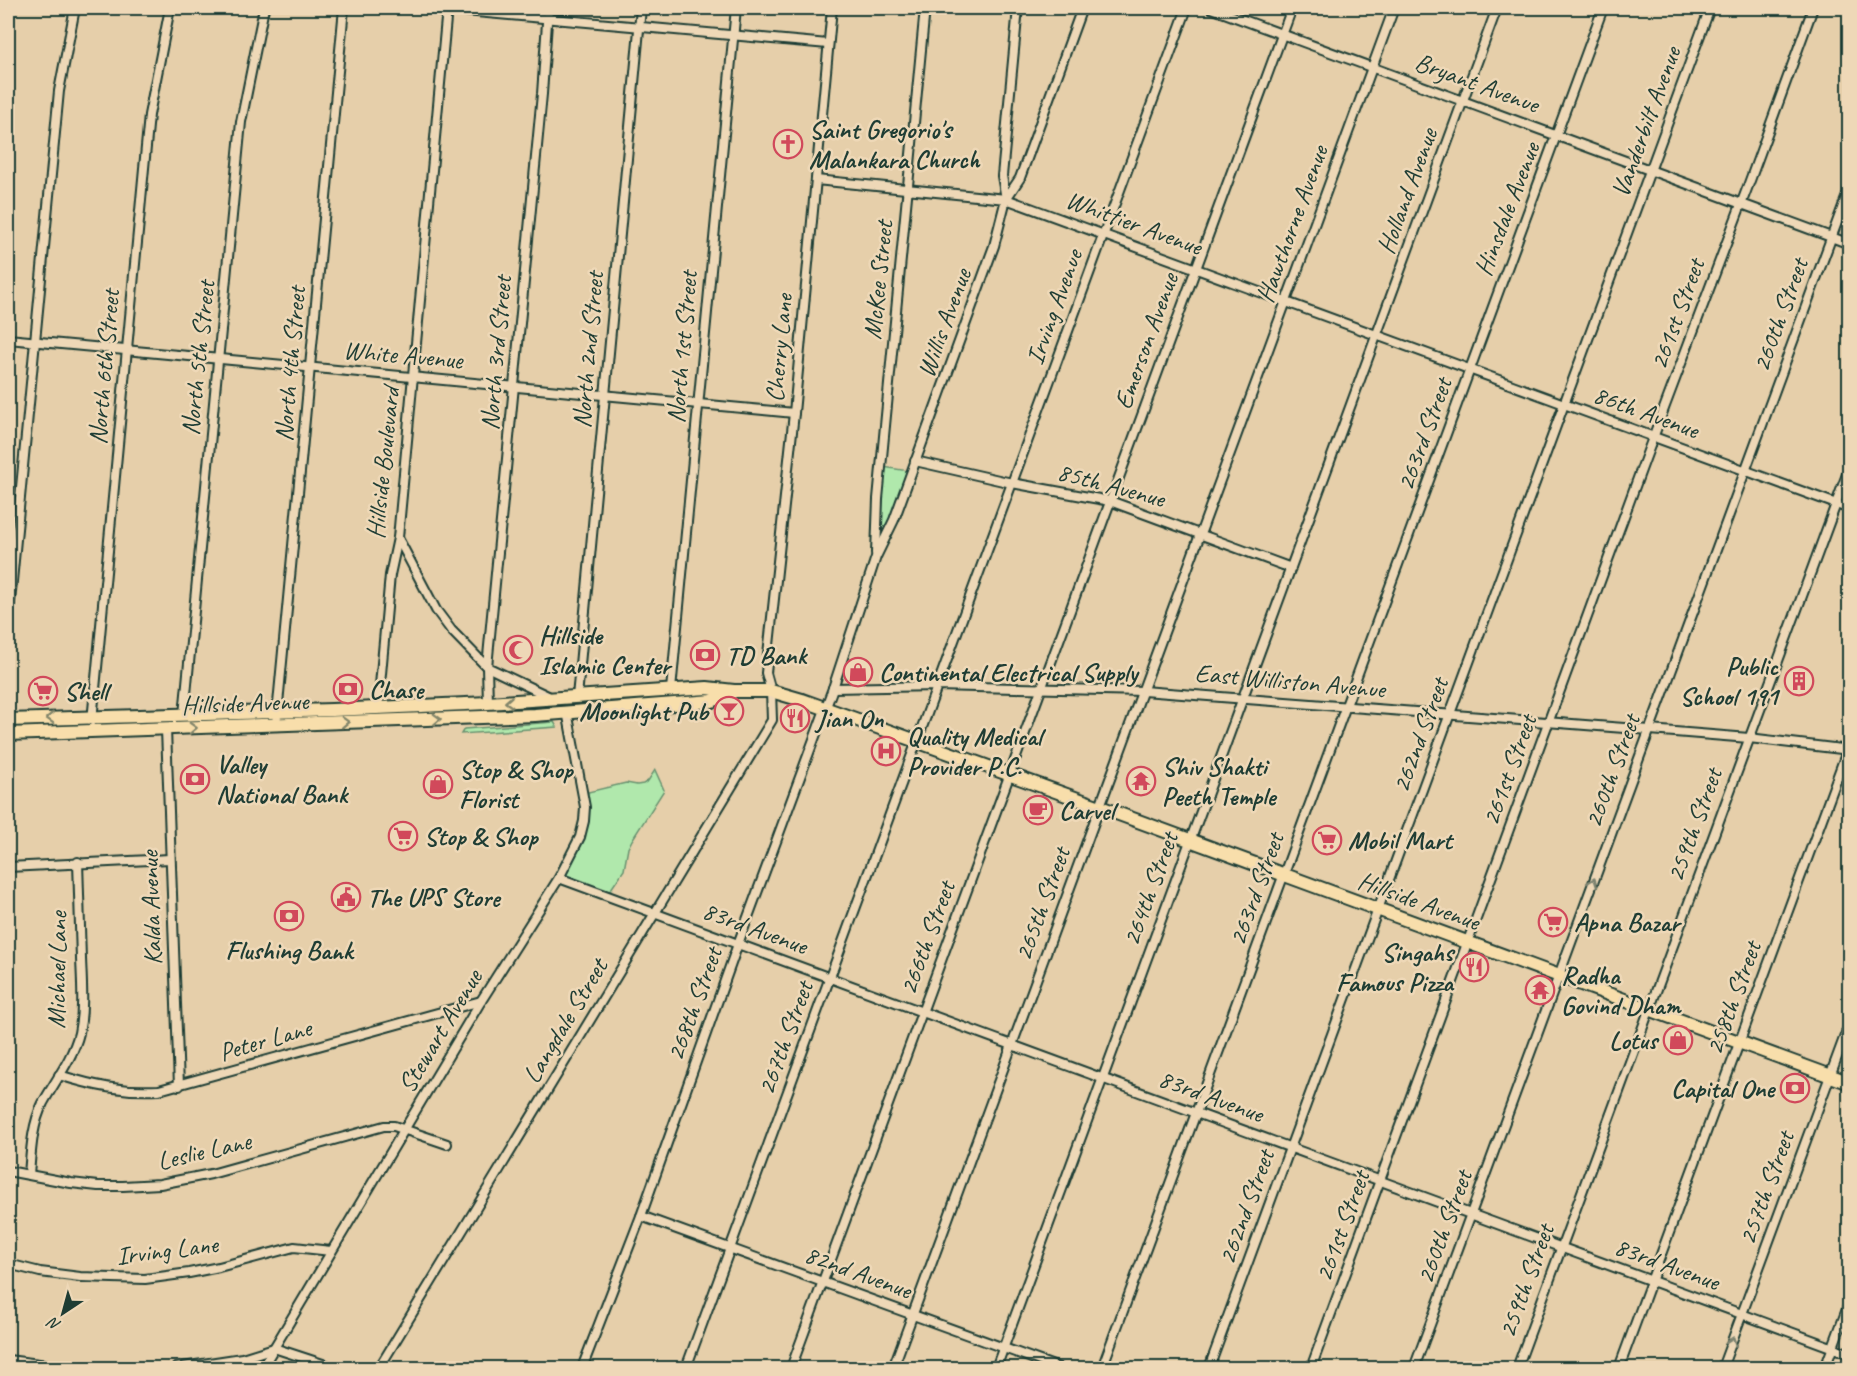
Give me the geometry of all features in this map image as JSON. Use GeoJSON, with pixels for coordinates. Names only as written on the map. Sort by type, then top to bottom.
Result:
{"type":"FeatureCollection","features":[{"type":"Feature","properties":{"kind":"main road","name":"Hillside Avenue"},"geometry":{"type":"LineString","coordinates":[[8,734],[166,729],[378,707],[488,703],[671,690],[707,688],[771,691],[1100,807],[1850,1083]]}},
{"type":"Feature","properties":{"kind":"main road","name":"Hillside Avenue"},"geometry":{"type":"LineString","coordinates":[[8,720],[184,715],[277,719],[567,713],[712,700],[734,691]]}},
{"type":"Feature","properties":{"kind":"street"},"geometry":{"type":"LineString","coordinates":[[8,623],[59,91],[75,8]]}},
{"type":"Feature","properties":{"kind":"street","name":"North 6th Street"},"geometry":{"type":"LineString","coordinates":[[93,731],[92,717],[149,115],[170,8]]}},
{"type":"Feature","properties":{"kind":"street","name":"North 5th Street"},"geometry":{"type":"LineString","coordinates":[[184,715],[241,122],[264,8]]}},
{"type":"Feature","properties":{"kind":"street","name":"North 4th Street"},"geometry":{"type":"LineString","coordinates":[[277,719],[344,8]]}},
{"type":"Feature","properties":{"kind":"street"},"geometry":{"type":"LineString","coordinates":[[432,8],[828,44]]}},
{"type":"Feature","properties":{"kind":"street","name":"Hillside Boulevard"},"geometry":{"type":"LineString","coordinates":[[378,707],[390,575],[398,538],[447,8]]}},
{"type":"Feature","properties":{"kind":"street","name":"North 3rd Street"},"geometry":{"type":"LineString","coordinates":[[488,703],[487,667],[542,94],[548,8]]}},
{"type":"Feature","properties":{"kind":"street","name":"North 2nd Street"},"geometry":{"type":"LineString","coordinates":[[566,698],[605,396],[641,8]]}},
{"type":"Feature","properties":{"kind":"street","name":"North 1st Street"},"geometry":{"type":"LineString","coordinates":[[671,690],[736,8]]}},
{"type":"Feature","properties":{"kind":"street","name":"Cherry Lane"},"geometry":{"type":"LineString","coordinates":[[771,691],[766,673],[794,413],[832,8]]}},
{"type":"Feature","properties":{"kind":"street","name":"McKee Street"},"geometry":{"type":"LineString","coordinates":[[876,557],[878,500],[925,8]]}},
{"type":"Feature","properties":{"kind":"street"},"geometry":{"type":"LineString","coordinates":[[1006,199],[1002,176],[1018,8]]}},
{"type":"Feature","properties":{"kind":"street","name":"Willis Avenue"},"geometry":{"type":"LineString","coordinates":[[845,653],[876,557],[894,520],[994,246],[1006,199],[1020,178],[1083,8]]}},
{"type":"Feature","properties":{"kind":"street","name":"Irving Avenue"},"geometry":{"type":"LineString","coordinates":[[974,588],[1187,8]]}},
{"type":"Feature","properties":{"kind":"street","name":"Bryant Avenue"},"geometry":{"type":"LineString","coordinates":[[1211,8],[1850,244]]}},
{"type":"Feature","properties":{"kind":"street","name":"Emerson Avenue"},"geometry":{"type":"LineString","coordinates":[[1102,521],[1292,8]]}},
{"type":"Feature","properties":{"kind":"street","name":"Hawthorne Avenue"},"geometry":{"type":"LineString","coordinates":[[1230,455],[1394,8]]}},
{"type":"Feature","properties":{"kind":"street","name":"Holland Avenue"},"geometry":{"type":"LineString","coordinates":[[1356,390],[1497,8]]}},
{"type":"Feature","properties":{"kind":"street","name":"Hinsdale Avenue"},"geometry":{"type":"LineString","coordinates":[[1486,323],[1604,8]]}},
{"type":"Feature","properties":{"kind":"street","name":"Vanderbilt Avenue"},"geometry":{"type":"LineString","coordinates":[[1621,250],[1710,8]]}},
{"type":"Feature","properties":{"kind":"street","name":"261st Street"},"geometry":{"type":"LineString","coordinates":[[1311,1368],[1813,8]]}},
{"type":"Feature","properties":{"kind":"street","name":"Whittier Avenue"},"geometry":{"type":"LineString","coordinates":[[816,180],[1006,199],[1427,353]]}},
{"type":"Feature","properties":{"kind":"street","name":"260th Street"},"geometry":{"type":"LineString","coordinates":[[1414,1368],[1850,187]]}},
{"type":"Feature","properties":{"kind":"street","name":"262nd Street"},"geometry":{"type":"LineString","coordinates":[[1209,1368],[1621,250]]}},
{"type":"Feature","properties":{"kind":"street","name":"263rd Street"},"geometry":{"type":"LineString","coordinates":[[1102,1368],[1486,323]]}},
{"type":"Feature","properties":{"kind":"street","name":"White Avenue"},"geometry":{"type":"LineString","coordinates":[[8,339],[794,413]]}},
{"type":"Feature","properties":{"kind":"street","name":"86th Avenue"},"geometry":{"type":"LineString","coordinates":[[1427,353],[1850,509]]}},
{"type":"Feature","properties":{"kind":"street","name":"264th Street"},"geometry":{"type":"LineString","coordinates":[[996,1368],[1356,390]]}},
{"type":"Feature","properties":{"kind":"street","name":"265th Street"},"geometry":{"type":"LineString","coordinates":[[893,1368],[1230,455]]}},
{"type":"Feature","properties":{"kind":"street","name":"85th Avenue"},"geometry":{"type":"LineString","coordinates":[[915,461],[1012,483],[1110,501],[1291,568]]}},
{"type":"Feature","properties":{"kind":"street","name":"259th Street"},"geometry":{"type":"LineString","coordinates":[[1516,1368],[1850,466]]}},
{"type":"Feature","properties":{"kind":"street","name":"266th Street"},"geometry":{"type":"LineString","coordinates":[[791,1368],[1102,521]]}},
{"type":"Feature","properties":{"kind":"street"},"geometry":{"type":"LineString","coordinates":[[398,538],[436,610],[451,630],[487,667],[540,693],[566,698]]}},
{"type":"Feature","properties":{"kind":"street","name":"267th Street"},"geometry":{"type":"LineString","coordinates":[[686,1368],[974,588]]}},
{"type":"Feature","properties":{"kind":"street","name":"268th Street"},"geometry":{"type":"LineString","coordinates":[[582,1368],[641,1216],[845,653]]}},
{"type":"Feature","properties":{"kind":"street","name":"East Williston Avenue"},"geometry":{"type":"LineString","coordinates":[[833,687],[1041,687],[1243,697],[1849,748]]}},
{"type":"Feature","properties":{"kind":"street","name":"Langdale Street"},"geometry":{"type":"LineString","coordinates":[[379,1368],[772,720],[771,691]]}},
{"type":"Feature","properties":{"kind":"street","name":"Stewart Avenue"},"geometry":{"type":"LineString","coordinates":[[262,1368],[481,1001],[559,878],[580,837],[585,807],[566,698]]}},
{"type":"Feature","properties":{"kind":"street","name":"Kalda Avenue"},"geometry":{"type":"LineString","coordinates":[[166,729],[178,1086]]}},
{"type":"Feature","properties":{"kind":"street","name":"258th Street"},"geometry":{"type":"LineString","coordinates":[[1619,1368],[1849,748]]}},
{"type":"Feature","properties":{"kind":"street"},"geometry":{"type":"LineString","coordinates":[[8,867],[170,859]]}},
{"type":"Feature","properties":{"kind":"street","name":"Michael Lane"},"geometry":{"type":"LineString","coordinates":[[29,1175],[35,1124],[43,1104],[75,1048],[82,1014],[78,862]]}},
{"type":"Feature","properties":{"kind":"street","name":"83rd Avenue"},"geometry":{"type":"LineString","coordinates":[[559,878],[1850,1353]]}},
{"type":"Feature","properties":{"kind":"street","name":"Peter Lane"},"geometry":{"type":"LineString","coordinates":[[59,1075],[93,1086],[123,1091],[159,1090],[481,1001]]}},
{"type":"Feature","properties":{"kind":"street","name":"257th Street"},"geometry":{"type":"LineString","coordinates":[[1722,1368],[1850,1022]]}},
{"type":"Feature","properties":{"kind":"street","name":"Leslie Lane"},"geometry":{"type":"LineString","coordinates":[[8,1171],[71,1183],[123,1186],[160,1184],[211,1174],[384,1126],[405,1129]]}},
{"type":"Feature","properties":{"kind":"street"},"geometry":{"type":"LineString","coordinates":[[405,1129],[447,1144]]}},
{"type":"Feature","properties":{"kind":"street","name":"82nd Avenue"},"geometry":{"type":"LineString","coordinates":[[641,1216],[1059,1368]]}},
{"type":"Feature","properties":{"kind":"street","name":"Irving Lane"},"geometry":{"type":"LineString","coordinates":[[8,1264],[40,1272],[80,1277],[145,1278],[219,1268],[294,1247],[331,1251]]}},
{"type":"Feature","properties":{"kind":"street"},"geometry":{"type":"LineString","coordinates":[[1825,1368],[1850,1301]]}},
{"type":"Feature","properties":{"kind":"street"},"geometry":{"type":"LineString","coordinates":[[176,1368],[242,1358],[274,1348],[335,1368]]}},
{"type":"Feature","properties":{"kind":"street"},"geometry":{"type":"LineString","coordinates":[[9,1363],[71,1368]]}},
{"type":"Feature","properties":{"kind":"green space"},"geometry":{"type":"Polygon","coordinates":[[[883,467],[909,471],[882,536],[883,467]]]}},
{"type":"Feature","properties":{"kind":"green space"},"geometry":{"type":"Polygon","coordinates":[[[554,722],[557,727],[461,734],[464,729],[554,722]]]}},
{"type":"Feature","properties":{"kind":"green space"},"geometry":{"type":"Polygon","coordinates":[[[655,770],[664,790],[632,840],[628,848],[624,870],[609,892],[565,875],[585,834],[588,792],[626,783],[643,784],[648,781],[655,770]]]}},
{"type":"Feature","properties":{"kind":"place","name":"Saint Gregorio's Malankara Church"},"geometry":{"type":"Point","coordinates":[788,144]}},
{"type":"Feature","properties":{"kind":"place","name":"Hillside Islamic Center"},"geometry":{"type":"Point","coordinates":[518,650]}},
{"type":"Feature","properties":{"kind":"place","name":"TD Bank"},"geometry":{"type":"Point","coordinates":[705,655]}},
{"type":"Feature","properties":{"kind":"place","name":"Continental Electrical Supply"},"geometry":{"type":"Point","coordinates":[858,672]}},
{"type":"Feature","properties":{"kind":"place","name":"Public School 191"},"geometry":{"type":"Point","coordinates":[1799,681]}},
{"type":"Feature","properties":{"kind":"place","name":"Chase"},"geometry":{"type":"Point","coordinates":[348,689]}},
{"type":"Feature","properties":{"kind":"place","name":"Shell"},"geometry":{"type":"Point","coordinates":[43,691]}},
{"type":"Feature","properties":{"kind":"place","name":"Moonlight Pub"},"geometry":{"type":"Point","coordinates":[729,711]}},
{"type":"Feature","properties":{"kind":"place","name":"Jian On"},"geometry":{"type":"Point","coordinates":[795,718]}},
{"type":"Feature","properties":{"kind":"place","name":"Quality Medical Provider P.C."},"geometry":{"type":"Point","coordinates":[886,751]}},
{"type":"Feature","properties":{"kind":"place","name":"Valley National Bank"},"geometry":{"type":"Point","coordinates":[195,779]}},
{"type":"Feature","properties":{"kind":"place","name":"Shiv Shakti Peeth Temple"},"geometry":{"type":"Point","coordinates":[1141,781]}},
{"type":"Feature","properties":{"kind":"place","name":"Stop & Shop Florist"},"geometry":{"type":"Point","coordinates":[438,784]}},
{"type":"Feature","properties":{"kind":"place","name":"Carvel"},"geometry":{"type":"Point","coordinates":[1038,810]}},
{"type":"Feature","properties":{"kind":"place","name":"Stop & Shop"},"geometry":{"type":"Point","coordinates":[403,836]}},
{"type":"Feature","properties":{"kind":"place","name":"Mobil Mart"},"geometry":{"type":"Point","coordinates":[1327,840]}},
{"type":"Feature","properties":{"kind":"place","name":"The UPS Store"},"geometry":{"type":"Point","coordinates":[346,897]}},
{"type":"Feature","properties":{"kind":"place","name":"Flushing Bank"},"geometry":{"type":"Point","coordinates":[289,916]}},
{"type":"Feature","properties":{"kind":"place","name":"Apna Bazar"},"geometry":{"type":"Point","coordinates":[1553,922]}},
{"type":"Feature","properties":{"kind":"place","name":"Singahs Famous Pizza"},"geometry":{"type":"Point","coordinates":[1474,967]}},
{"type":"Feature","properties":{"kind":"place","name":"Radha Govind Dham"},"geometry":{"type":"Point","coordinates":[1540,990]}},
{"type":"Feature","properties":{"kind":"place","name":"Lotus"},"geometry":{"type":"Point","coordinates":[1678,1040]}},
{"type":"Feature","properties":{"kind":"place","name":"Capital One"},"geometry":{"type":"Point","coordinates":[1795,1088]}}]}
